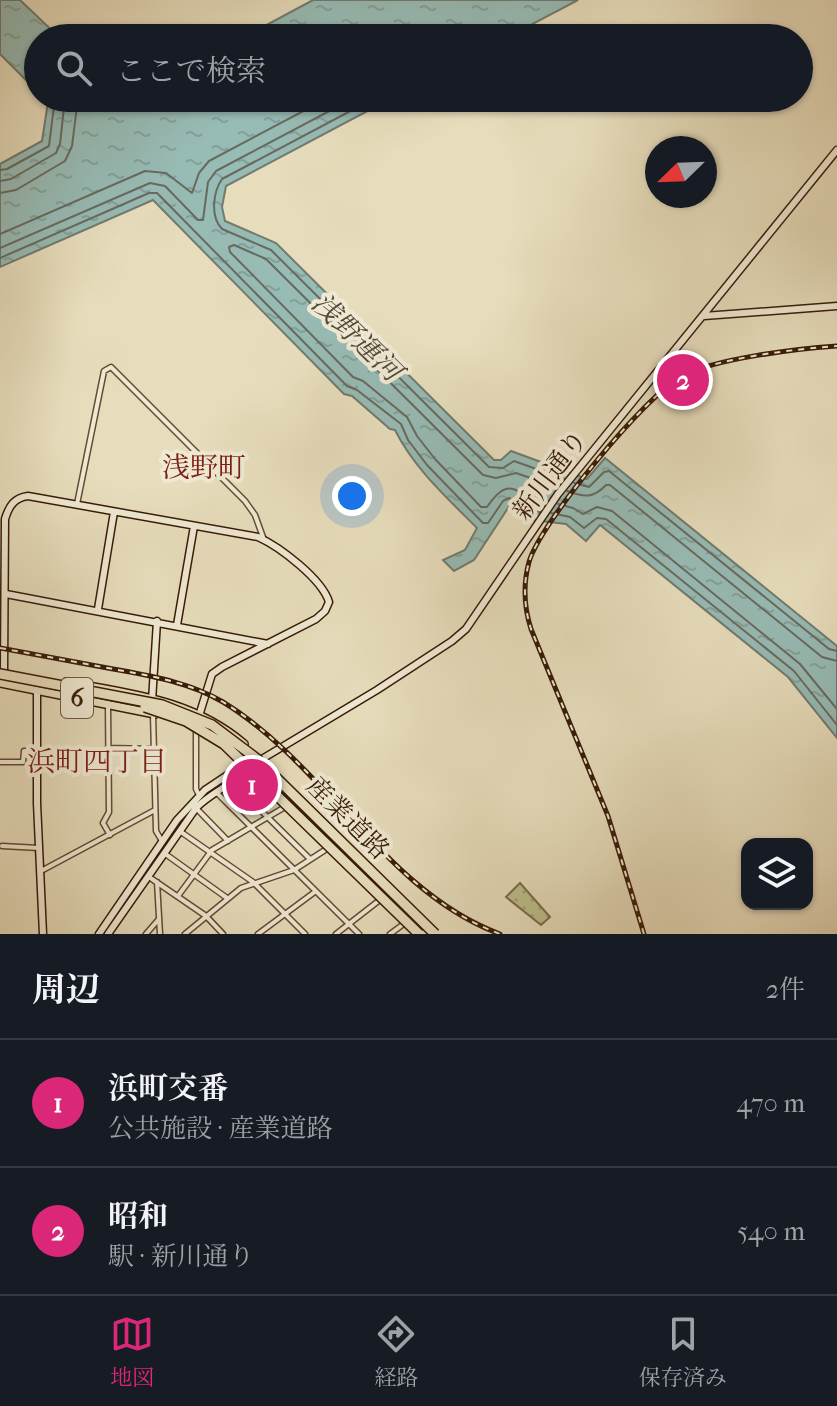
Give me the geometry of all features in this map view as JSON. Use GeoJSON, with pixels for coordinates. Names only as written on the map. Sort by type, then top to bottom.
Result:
{"type":"FeatureCollection","features":[{"type":"Feature","properties":{"kind":"highway"},"geometry":{"type":"LineString","coordinates":[[1,675],[162,705],[190,714],[235,739],[436,934]]}},
{"type":"Feature","properties":{"kind":"highway"},"geometry":{"type":"LineString","coordinates":[[1,675],[174,716],[215,738],[266,783],[418,934]]}},
{"type":"Feature","properties":{"kind":"highway"},"geometry":{"type":"LineString","coordinates":[[277,778],[297,804],[428,934]]}},
{"type":"Feature","properties":{"kind":"highway"},"geometry":{"type":"LineString","coordinates":[[266,783],[373,880],[411,909]]}},
{"type":"Feature","properties":{"kind":"main road","name":"産業道路"},"geometry":{"type":"LineString","coordinates":[[1,675],[37,690],[153,714],[196,730],[247,768],[418,934]]}},
{"type":"Feature","properties":{"kind":"main road","name":"産業道路"},"geometry":{"type":"LineString","coordinates":[[1,675],[151,698],[199,714],[236,737],[262,759],[436,934]]}},
{"type":"Feature","properties":{"kind":"street","name":"新川通り"},"geometry":{"type":"LineString","coordinates":[[108,934],[162,841],[199,795],[229,774],[247,768],[428,657],[466,629],[538,521],[837,150]]}},
{"type":"Feature","properties":{"kind":"street"},"geometry":{"type":"LineString","coordinates":[[704,316],[837,306]]}},
{"type":"Feature","properties":{"kind":"street"},"geometry":{"type":"LineString","coordinates":[[669,358],[694,378]]}},
{"type":"Feature","properties":{"kind":"street"},"geometry":{"type":"LineString","coordinates":[[77,504],[104,371],[111,367],[245,501],[255,515],[264,540]]}},
{"type":"Feature","properties":{"kind":"street"},"geometry":{"type":"LineString","coordinates":[[1,675],[6,594],[5,519],[14,501],[28,496],[77,504],[264,540],[280,548],[327,595],[329,602],[316,619],[212,674],[196,730],[196,789],[199,795]]}},
{"type":"Feature","properties":{"kind":"street"},"geometry":{"type":"LineString","coordinates":[[98,609],[114,512]]}},
{"type":"Feature","properties":{"kind":"street"},"geometry":{"type":"LineString","coordinates":[[177,625],[194,526]]}},
{"type":"Feature","properties":{"kind":"street"},"geometry":{"type":"LineString","coordinates":[[6,594],[98,609],[268,644]]}},
{"type":"Feature","properties":{"kind":"street"},"geometry":{"type":"LineString","coordinates":[[157,621],[151,698],[156,831],[162,841]]}},
{"type":"Feature","properties":{"kind":"street"},"geometry":{"type":"LineString","coordinates":[[37,690],[43,934]]}},
{"type":"Feature","properties":{"kind":"street"},"geometry":{"type":"LineString","coordinates":[[108,704],[109,816],[103,823],[110,835]]}},
{"type":"Feature","properties":{"kind":"street"},"geometry":{"type":"LineString","coordinates":[[108,748],[153,749]]}},
{"type":"Feature","properties":{"kind":"street"},"geometry":{"type":"LineString","coordinates":[[0,762],[23,762],[24,751],[37,751]]}},
{"type":"Feature","properties":{"kind":"street","name":"新川通り"},"geometry":{"type":"LineString","coordinates":[[99,934],[196,808],[247,768]]}},
{"type":"Feature","properties":{"kind":"street"},"geometry":{"type":"LineString","coordinates":[[231,780],[310,859]]}},
{"type":"Feature","properties":{"kind":"street"},"geometry":{"type":"LineString","coordinates":[[215,792],[359,934]]}},
{"type":"Feature","properties":{"kind":"street"},"geometry":{"type":"LineString","coordinates":[[178,896],[210,852],[286,806]]}},
{"type":"Feature","properties":{"kind":"street"},"geometry":{"type":"LineString","coordinates":[[196,808],[228,841]]}},
{"type":"Feature","properties":{"kind":"street"},"geometry":{"type":"LineString","coordinates":[[40,871],[155,810]]}},
{"type":"Feature","properties":{"kind":"street"},"geometry":{"type":"LineString","coordinates":[[179,832],[253,882],[305,934]]}},
{"type":"Feature","properties":{"kind":"street"},"geometry":{"type":"LineString","coordinates":[[185,934],[227,898],[253,882],[294,870],[342,839]]}},
{"type":"Feature","properties":{"kind":"street"},"geometry":{"type":"LineString","coordinates":[[2,846],[39,848]]}},
{"type":"Feature","properties":{"kind":"street"},"geometry":{"type":"LineString","coordinates":[[164,853],[227,898]]}},
{"type":"Feature","properties":{"kind":"street"},"geometry":{"type":"LineString","coordinates":[[145,873],[206,916],[223,934]]}},
{"type":"Feature","properties":{"kind":"street"},"geometry":{"type":"LineString","coordinates":[[157,882],[160,934]]}},
{"type":"Feature","properties":{"kind":"street"},"geometry":{"type":"LineString","coordinates":[[258,934],[316,891]]}},
{"type":"Feature","properties":{"kind":"street"},"geometry":{"type":"LineString","coordinates":[[336,934],[382,899]]}},
{"type":"Feature","properties":{"kind":"street"},"geometry":{"type":"LineString","coordinates":[[146,934],[159,919]]}},
{"type":"Feature","properties":{"kind":"street"},"geometry":{"type":"LineString","coordinates":[[390,934],[405,923]]}},
{"type":"Feature","properties":{"kind":"green space"},"geometry":{"type":"Polygon","coordinates":[[[520,883],[550,917],[541,925],[506,897],[520,883]]]}},
{"type":"Feature","properties":{"kind":"water"},"geometry":{"type":"Polygon","coordinates":[[[0,0],[20,0],[45,24],[24,24],[24,78],[0,54],[0,0]]]}},
{"type":"Feature","properties":{"kind":"water"},"geometry":{"type":"Polygon","coordinates":[[[313,0],[578,0],[533,24],[268,24],[313,0]]]}},
{"type":"Feature","properties":{"kind":"water","name":"浅野運河"},"geometry":{"type":"Polygon","coordinates":[[[46,112],[366,112],[226,186],[222,207],[225,221],[276,243],[494,460],[501,460],[511,451],[587,479],[605,458],[837,646],[837,738],[788,677],[600,525],[586,541],[566,524],[532,520],[510,505],[474,560],[454,571],[443,560],[465,550],[477,528],[421,470],[395,430],[352,396],[344,394],[153,200],[0,267],[0,164],[42,141],[46,112]]]}},
{"type":"Feature","properties":{"kind":"railway"},"geometry":{"type":"LineString","coordinates":[[644,934],[608,816],[531,629],[525,596],[529,562],[552,519],[596,462],[644,408],[682,376],[736,359],[837,346]]}},
{"type":"Feature","properties":{"kind":"railway"},"geometry":{"type":"LineString","coordinates":[[0,648],[156,677],[197,689],[223,702],[260,728],[293,758],[423,889],[460,915],[500,934]]}},
{"type":"Feature","properties":{"kind":"place","name":"昭和"},"geometry":{"type":"Point","coordinates":[683,380]}},
{"type":"Feature","properties":{"kind":"place","name":"浜町交番"},"geometry":{"type":"Point","coordinates":[252,785]}},
{"type":"Feature","properties":{"kind":"district","name":"浅野町"},"geometry":{"type":"Point","coordinates":[204,467]}},
{"type":"Feature","properties":{"kind":"district","name":"浜町四丁目"},"geometry":{"type":"Point","coordinates":[97,761]}}]}
